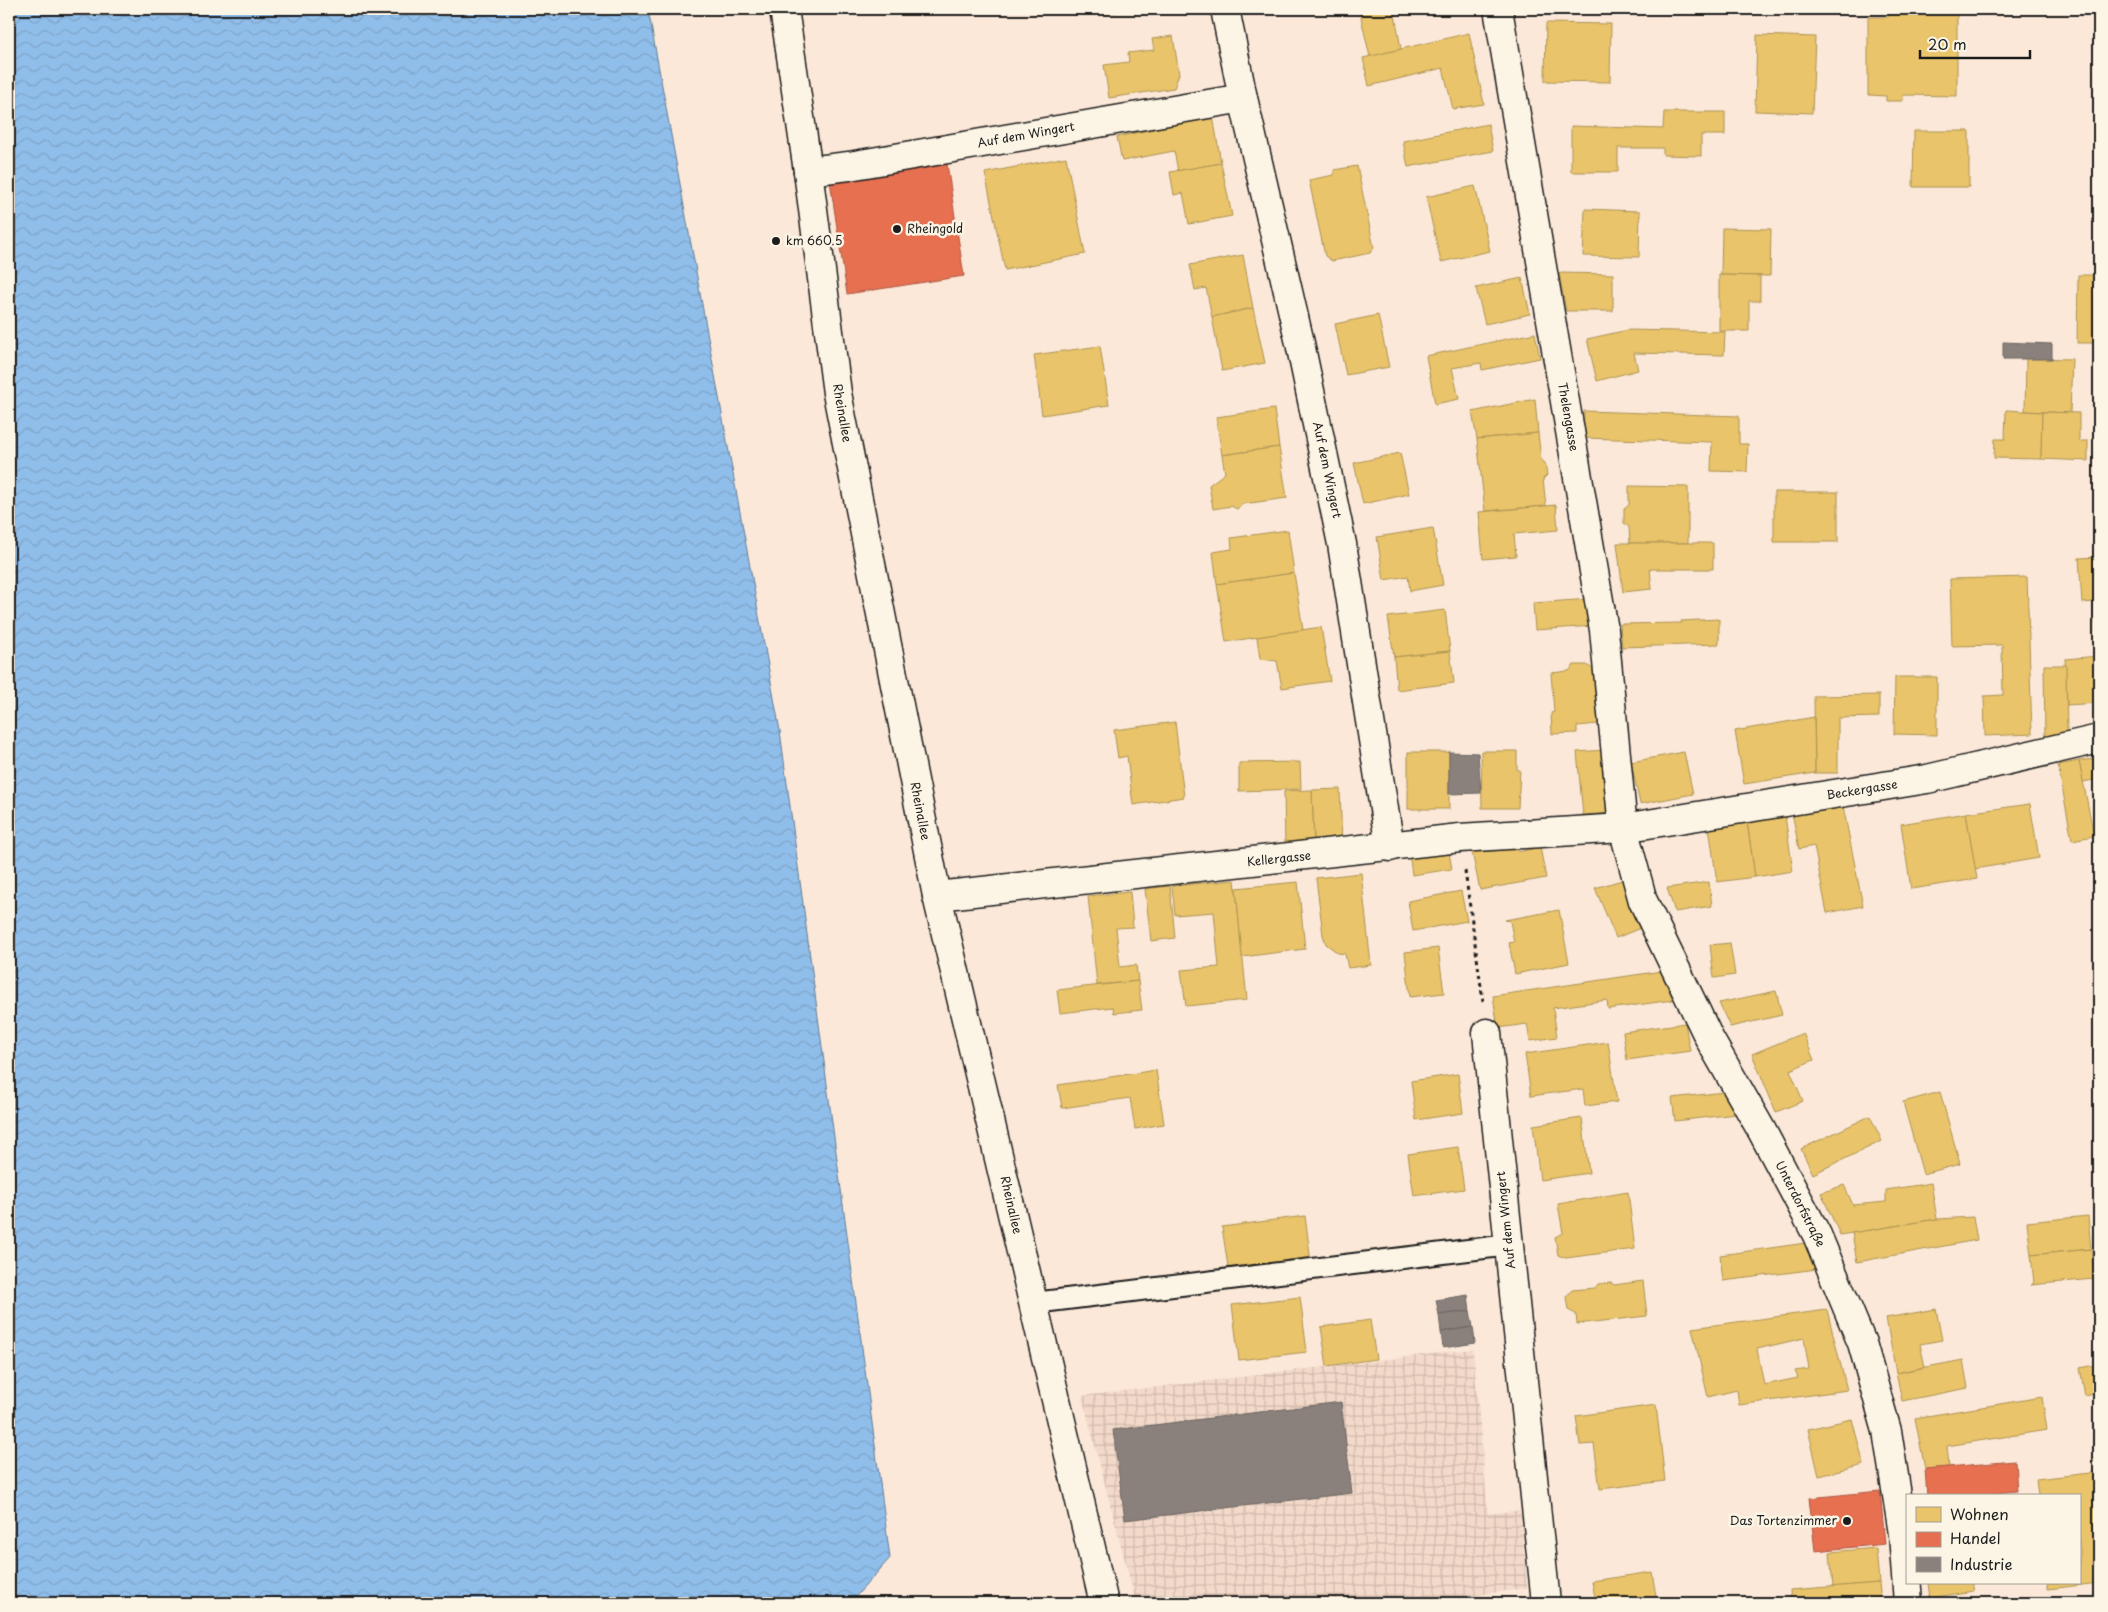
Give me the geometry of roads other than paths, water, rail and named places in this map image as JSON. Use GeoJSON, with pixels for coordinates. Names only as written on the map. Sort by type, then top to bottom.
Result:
{"type":"FeatureCollection","features":[{"type":"Feature","properties":{"kind":"street","name":"Rheinallee"},"geometry":{"type":"LineString","coordinates":[[784,9],[808,171],[837,393],[937,896],[1104,1603]]}},
{"type":"Feature","properties":{"kind":"street","name":"Auf dem Wingert"},"geometry":{"type":"LineString","coordinates":[[1225,9],[1243,98],[1300,343],[1342,544],[1390,847]]}},
{"type":"Feature","properties":{"kind":"street","name":"Thelengasse"},"geometry":{"type":"LineString","coordinates":[[1498,9],[1604,630],[1623,828]]}},
{"type":"Feature","properties":{"kind":"street","name":"Auf dem Wingert"},"geometry":{"type":"LineString","coordinates":[[808,171],[849,166],[1243,98]]}},
{"type":"Feature","properties":{"kind":"street","name":"Beckergasse"},"geometry":{"type":"LineString","coordinates":[[1623,828],[1927,779],[2099,739]]}},
{"type":"Feature","properties":{"kind":"street","name":"Kellergasse"},"geometry":{"type":"LineString","coordinates":[[937,896],[1460,838],[1623,828]]}},
{"type":"Feature","properties":{"kind":"street","name":"Unterdorfstraße"},"geometry":{"type":"LineString","coordinates":[[1623,828],[1643,901],[1710,1040],[1762,1131],[1817,1235],[1862,1343],[1887,1431],[1903,1534],[1906,1575]]}},
{"type":"Feature","properties":{"kind":"street","name":"Auf dem Wingert"},"geometry":{"type":"LineString","coordinates":[[1487,1033],[1546,1603]]}},
{"type":"Feature","properties":{"kind":"street","name":"Unterdorfstraße"},"geometry":{"type":"LineString","coordinates":[[1907,1584],[1908,1603]]}},
{"type":"Feature","properties":{"kind":"lane"},"geometry":{"type":"LineString","coordinates":[[1034,1303],[1509,1245]]}},
{"type":"Feature","properties":{"kind":"water"},"geometry":{"type":"Polygon","coordinates":[[[9,9],[648,9],[780,731],[890,1558],[850,1603],[9,1603],[9,9]]]}},
{"type":"Feature","properties":{"kind":"place","name":"Rheingold"},"geometry":{"type":"Point","coordinates":[897,229]}},
{"type":"Feature","properties":{"kind":"place","name":"km 660.5"},"geometry":{"type":"Point","coordinates":[776,241]}},
{"type":"Feature","properties":{"kind":"place","name":"Das Tortenzimmer"},"geometry":{"type":"Point","coordinates":[1847,1521]}}]}
